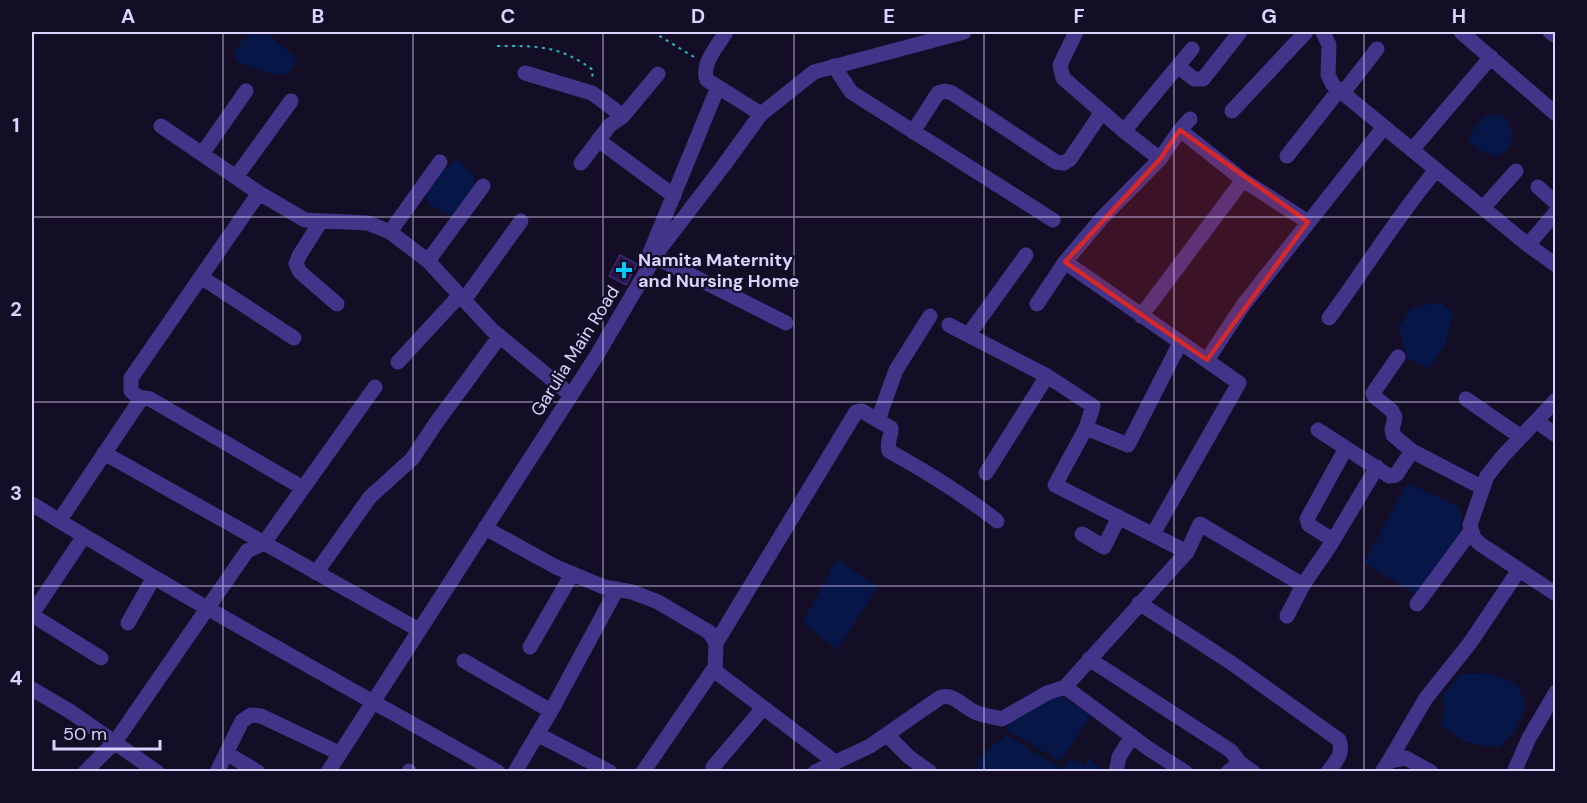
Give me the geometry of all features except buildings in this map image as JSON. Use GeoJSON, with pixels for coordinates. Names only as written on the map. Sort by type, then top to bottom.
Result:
{"type":"FeatureCollection","features":[{"type":"Feature","properties":{"kind":"street"},"geometry":{"type":"LineString","coordinates":[[726,32],[707,65],[705,76],[707,80],[761,114]]}},
{"type":"Feature","properties":{"kind":"street","name":"Garulia Main Road"},"geometry":{"type":"LineString","coordinates":[[327,771],[571,395],[652,263],[761,114],[814,72],[964,32]]}},
{"type":"Feature","properties":{"kind":"street"},"geometry":{"type":"LineString","coordinates":[[1076,32],[1060,65],[1063,78],[1160,159]]}},
{"type":"Feature","properties":{"kind":"street"},"geometry":{"type":"LineString","coordinates":[[1179,67],[1194,79],[1203,79],[1240,32]]}},
{"type":"Feature","properties":{"kind":"street"},"geometry":{"type":"LineString","coordinates":[[1232,111],[1306,32]]}},
{"type":"Feature","properties":{"kind":"street"},"geometry":{"type":"LineString","coordinates":[[1323,32],[1329,45],[1328,75],[1333,85],[1528,245],[1556,264]]}},
{"type":"Feature","properties":{"kind":"street"},"geometry":{"type":"LineString","coordinates":[[1461,32],[1556,114]]}},
{"type":"Feature","properties":{"kind":"street"},"geometry":{"type":"LineString","coordinates":[[1550,32],[1556,36]]}},
{"type":"Feature","properties":{"kind":"street"},"geometry":{"type":"LineString","coordinates":[[1124,131],[1192,49]]}},
{"type":"Feature","properties":{"kind":"street"},"geometry":{"type":"LineString","coordinates":[[1287,156],[1377,49]]}},
{"type":"Feature","properties":{"kind":"street"},"geometry":{"type":"LineString","coordinates":[[1412,150],[1491,57]]}},
{"type":"Feature","properties":{"kind":"street"},"geometry":{"type":"LineString","coordinates":[[834,66],[851,92],[1053,220]]}},
{"type":"Feature","properties":{"kind":"street"},"geometry":{"type":"LineString","coordinates":[[525,73],[592,93],[623,116]]}},
{"type":"Feature","properties":{"kind":"street"},"geometry":{"type":"LineString","coordinates":[[581,163],[610,125],[623,116],[658,74]]}},
{"type":"Feature","properties":{"kind":"street"},"geometry":{"type":"LineString","coordinates":[[718,87],[649,255],[652,263],[786,323]]}},
{"type":"Feature","properties":{"kind":"street"},"geometry":{"type":"LineString","coordinates":[[202,154],[246,91]]}},
{"type":"Feature","properties":{"kind":"street"},"geometry":{"type":"LineString","coordinates":[[913,132],[938,93],[945,91],[952,93],[1056,162],[1064,163],[1070,159],[1102,112]]}},
{"type":"Feature","properties":{"kind":"street"},"geometry":{"type":"LineString","coordinates":[[236,177],[291,101]]}},
{"type":"Feature","properties":{"kind":"street"},"geometry":{"type":"LineString","coordinates":[[1037,304],[1065,262],[1102,218],[1160,159],[1185,124],[1243,180],[1308,222]]}},
{"type":"Feature","properties":{"kind":"street"},"geometry":{"type":"LineString","coordinates":[[160,126],[259,193],[305,220],[368,223],[390,232],[428,261],[500,336],[571,395]]}},
{"type":"Feature","properties":{"kind":"street"},"geometry":{"type":"LineString","coordinates":[[1207,360],[1244,304],[1384,127]]}},
{"type":"Feature","properties":{"kind":"street"},"geometry":{"type":"LineString","coordinates":[[598,140],[674,196]]}},
{"type":"Feature","properties":{"kind":"street"},"geometry":{"type":"LineString","coordinates":[[390,232],[440,162]]}},
{"type":"Feature","properties":{"kind":"street"},"geometry":{"type":"LineString","coordinates":[[1329,318],[1408,204],[1436,170]]}},
{"type":"Feature","properties":{"kind":"street"},"geometry":{"type":"LineString","coordinates":[[1483,208],[1516,171]]}},
{"type":"Feature","properties":{"kind":"street"},"geometry":{"type":"LineString","coordinates":[[1141,316],[1243,180]]}},
{"type":"Feature","properties":{"kind":"street"},"geometry":{"type":"LineString","coordinates":[[428,261],[483,186]]}},
{"type":"Feature","properties":{"kind":"street"},"geometry":{"type":"LineString","coordinates":[[1538,186],[1556,203]]}},
{"type":"Feature","properties":{"kind":"street"},"geometry":{"type":"LineString","coordinates":[[259,193],[131,378],[131,391],[138,397],[150,399],[303,488]]}},
{"type":"Feature","properties":{"kind":"street"},"geometry":{"type":"LineString","coordinates":[[1528,245],[1556,212]]}},
{"type":"Feature","properties":{"kind":"street"},"geometry":{"type":"LineString","coordinates":[[321,221],[298,256],[296,264],[300,272],[337,304]]}},
{"type":"Feature","properties":{"kind":"street"},"geometry":{"type":"LineString","coordinates":[[398,362],[462,298],[521,221]]}},
{"type":"Feature","properties":{"kind":"street"},"geometry":{"type":"LineString","coordinates":[[969,334],[1026,255]]}},
{"type":"Feature","properties":{"kind":"street"},"geometry":{"type":"LineString","coordinates":[[1065,262],[1239,383],[1153,534]]}},
{"type":"Feature","properties":{"kind":"street"},"geometry":{"type":"LineString","coordinates":[[201,277],[294,338]]}},
{"type":"Feature","properties":{"kind":"street"},"geometry":{"type":"LineString","coordinates":[[878,420],[896,370],[930,316]]}},
{"type":"Feature","properties":{"kind":"street"},"geometry":{"type":"LineString","coordinates":[[949,325],[1047,376],[1093,406],[1086,428],[1055,485],[1187,552]]}},
{"type":"Feature","properties":{"kind":"street"},"geometry":{"type":"LineString","coordinates":[[316,573],[370,497],[412,459],[500,336]]}},
{"type":"Feature","properties":{"kind":"street"},"geometry":{"type":"LineString","coordinates":[[1086,428],[1128,445],[1180,343]]}},
{"type":"Feature","properties":{"kind":"street"},"geometry":{"type":"LineString","coordinates":[[1398,357],[1373,393],[1392,411],[1395,417],[1393,435],[1412,451],[1483,488]]}},
{"type":"Feature","properties":{"kind":"street"},"geometry":{"type":"LineString","coordinates":[[986,473],[1047,376]]}},
{"type":"Feature","properties":{"kind":"street"},"geometry":{"type":"LineString","coordinates":[[85,771],[115,742],[247,551],[264,543],[375,387]]}},
{"type":"Feature","properties":{"kind":"street"},"geometry":{"type":"LineString","coordinates":[[59,521],[139,402],[138,397]]}},
{"type":"Feature","properties":{"kind":"street"},"geometry":{"type":"LineString","coordinates":[[1466,399],[1521,437]]}},
{"type":"Feature","properties":{"kind":"street"},"geometry":{"type":"LineString","coordinates":[[1556,400],[1487,476],[1470,525],[1471,531],[1480,544],[1556,594]]}},
{"type":"Feature","properties":{"kind":"street"},"geometry":{"type":"LineString","coordinates":[[835,762],[715,671],[716,643],[818,476],[851,416],[862,411],[891,428],[892,434],[888,441],[890,451],[929,474],[997,521]]}},
{"type":"Feature","properties":{"kind":"street"},"geometry":{"type":"LineString","coordinates":[[1536,421],[1556,435]]}},
{"type":"Feature","properties":{"kind":"street"},"geometry":{"type":"LineString","coordinates":[[1318,430],[1393,476],[1412,451]]}},
{"type":"Feature","properties":{"kind":"street"},"geometry":{"type":"LineString","coordinates":[[1333,540],[1309,525],[1307,519],[1346,448]]}},
{"type":"Feature","properties":{"kind":"street"},"geometry":{"type":"LineString","coordinates":[[104,453],[419,630]]}},
{"type":"Feature","properties":{"kind":"street"},"geometry":{"type":"LineString","coordinates":[[1287,616],[1303,585],[1377,467]]}},
{"type":"Feature","properties":{"kind":"street"},"geometry":{"type":"LineString","coordinates":[[32,504],[207,608],[498,771]]}},
{"type":"Feature","properties":{"kind":"street"},"geometry":{"type":"LineString","coordinates":[[1082,534],[1104,547],[1119,517]]}},
{"type":"Feature","properties":{"kind":"street"},"geometry":{"type":"LineString","coordinates":[[815,771],[870,746],[941,697],[953,698],[973,711],[1002,719],[1047,693],[1065,687],[1187,552],[1200,524],[1303,585]]}},
{"type":"Feature","properties":{"kind":"street"},"geometry":{"type":"LineString","coordinates":[[485,528],[572,574],[604,587],[632,592],[658,602],[709,632],[716,643]]}},
{"type":"Feature","properties":{"kind":"street"},"geometry":{"type":"LineString","coordinates":[[1418,604],[1471,531]]}},
{"type":"Feature","properties":{"kind":"street"},"geometry":{"type":"LineString","coordinates":[[84,536],[32,615],[101,658]]}},
{"type":"Feature","properties":{"kind":"street"},"geometry":{"type":"LineString","coordinates":[[1386,766],[1426,698],[1470,643],[1520,570]]}},
{"type":"Feature","properties":{"kind":"street"},"geometry":{"type":"LineString","coordinates":[[530,647],[572,574]]}},
{"type":"Feature","properties":{"kind":"street"},"geometry":{"type":"LineString","coordinates":[[128,622],[153,577]]}},
{"type":"Feature","properties":{"kind":"street"},"geometry":{"type":"LineString","coordinates":[[515,771],[551,711],[617,590]]}},
{"type":"Feature","properties":{"kind":"street"},"geometry":{"type":"LineString","coordinates":[[1139,603],[1230,662],[1339,740],[1342,749],[1340,755],[1328,771]]}},
{"type":"Feature","properties":{"kind":"street"},"geometry":{"type":"LineString","coordinates":[[1089,659],[1231,751],[1234,767],[1253,771]]}},
{"type":"Feature","properties":{"kind":"street"},"geometry":{"type":"LineString","coordinates":[[464,661],[551,711]]}},
{"type":"Feature","properties":{"kind":"street"},"geometry":{"type":"LineString","coordinates":[[643,771],[715,667]]}},
{"type":"Feature","properties":{"kind":"street"},"geometry":{"type":"LineString","coordinates":[[1065,687],[1185,771]]}},
{"type":"Feature","properties":{"kind":"street"},"geometry":{"type":"LineString","coordinates":[[32,689],[157,771]]}},
{"type":"Feature","properties":{"kind":"street"},"geometry":{"type":"LineString","coordinates":[[1514,771],[1542,713],[1556,692]]}},
{"type":"Feature","properties":{"kind":"street"},"geometry":{"type":"LineString","coordinates":[[713,767],[763,708]]}},
{"type":"Feature","properties":{"kind":"street"},"geometry":{"type":"LineString","coordinates":[[1542,713],[1556,722]]}},
{"type":"Feature","properties":{"kind":"street"},"geometry":{"type":"LineString","coordinates":[[217,771],[242,720],[251,715],[261,716],[339,753]]}},
{"type":"Feature","properties":{"kind":"street"},"geometry":{"type":"LineString","coordinates":[[537,734],[610,771]]}},
{"type":"Feature","properties":{"kind":"street"},"geometry":{"type":"LineString","coordinates":[[887,735],[909,758],[930,771]]}},
{"type":"Feature","properties":{"kind":"street"},"geometry":{"type":"LineString","coordinates":[[1116,771],[1119,757],[1132,736]]}},
{"type":"Feature","properties":{"kind":"street"},"geometry":{"type":"LineString","coordinates":[[226,753],[258,771]]}},
{"type":"Feature","properties":{"kind":"street"},"geometry":{"type":"LineString","coordinates":[[1386,766],[1406,758],[1431,771]]}},
{"type":"Feature","properties":{"kind":"path"},"geometry":{"type":"LineString","coordinates":[[653,32],[707,65]]}},
{"type":"Feature","properties":{"kind":"path"},"geometry":{"type":"LineString","coordinates":[[497,46],[547,47],[576,57],[592,70],[592,93]]}},
{"type":"Feature","properties":{"kind":"highlighted area"},"geometry":{"type":"Polygon","coordinates":[[[1180,130],[1308,222],[1207,360],[1065,262],[1160,159],[1180,130]]]}},
{"type":"Feature","properties":{"kind":"water"},"geometry":{"type":"Polygon","coordinates":[[[253,32],[267,33],[296,58],[287,75],[276,75],[237,62],[234,54],[240,43],[253,32]]]}},
{"type":"Feature","properties":{"kind":"water"},"geometry":{"type":"Polygon","coordinates":[[[1495,114],[1506,118],[1513,133],[1509,149],[1495,157],[1478,149],[1467,139],[1484,116],[1495,114]]]}},
{"type":"Feature","properties":{"kind":"water"},"geometry":{"type":"Polygon","coordinates":[[[459,160],[474,177],[474,188],[450,216],[431,205],[425,197],[437,175],[459,160]]]}},
{"type":"Feature","properties":{"kind":"water"},"geometry":{"type":"Polygon","coordinates":[[[1441,302],[1453,313],[1446,343],[1428,369],[1406,357],[1399,327],[1412,308],[1441,302]]]}},
{"type":"Feature","properties":{"kind":"water"},"geometry":{"type":"Polygon","coordinates":[[[1407,483],[1458,506],[1462,516],[1461,533],[1417,595],[1364,563],[1407,483]]]}},
{"type":"Feature","properties":{"kind":"water"},"geometry":{"type":"Polygon","coordinates":[[[837,559],[878,587],[837,650],[803,622],[837,559]]]}},
{"type":"Feature","properties":{"kind":"water"},"geometry":{"type":"Polygon","coordinates":[[[1489,673],[1517,684],[1526,705],[1514,732],[1498,748],[1464,742],[1441,724],[1444,712],[1443,695],[1460,674],[1489,673]]]}},
{"type":"Feature","properties":{"kind":"water"},"geometry":{"type":"Polygon","coordinates":[[[1061,695],[1091,716],[1060,761],[1005,729],[1025,707],[1061,695]]]}},
{"type":"Feature","properties":{"kind":"water"},"geometry":{"type":"Polygon","coordinates":[[[1006,735],[1062,769],[1070,758],[1084,766],[1089,758],[1104,771],[978,771],[977,760],[1006,735]]]}},
{"type":"Feature","properties":{"kind":"place","name":"Namita Maternity and Nursing Home"},"geometry":{"type":"Point","coordinates":[624,270]}}]}
